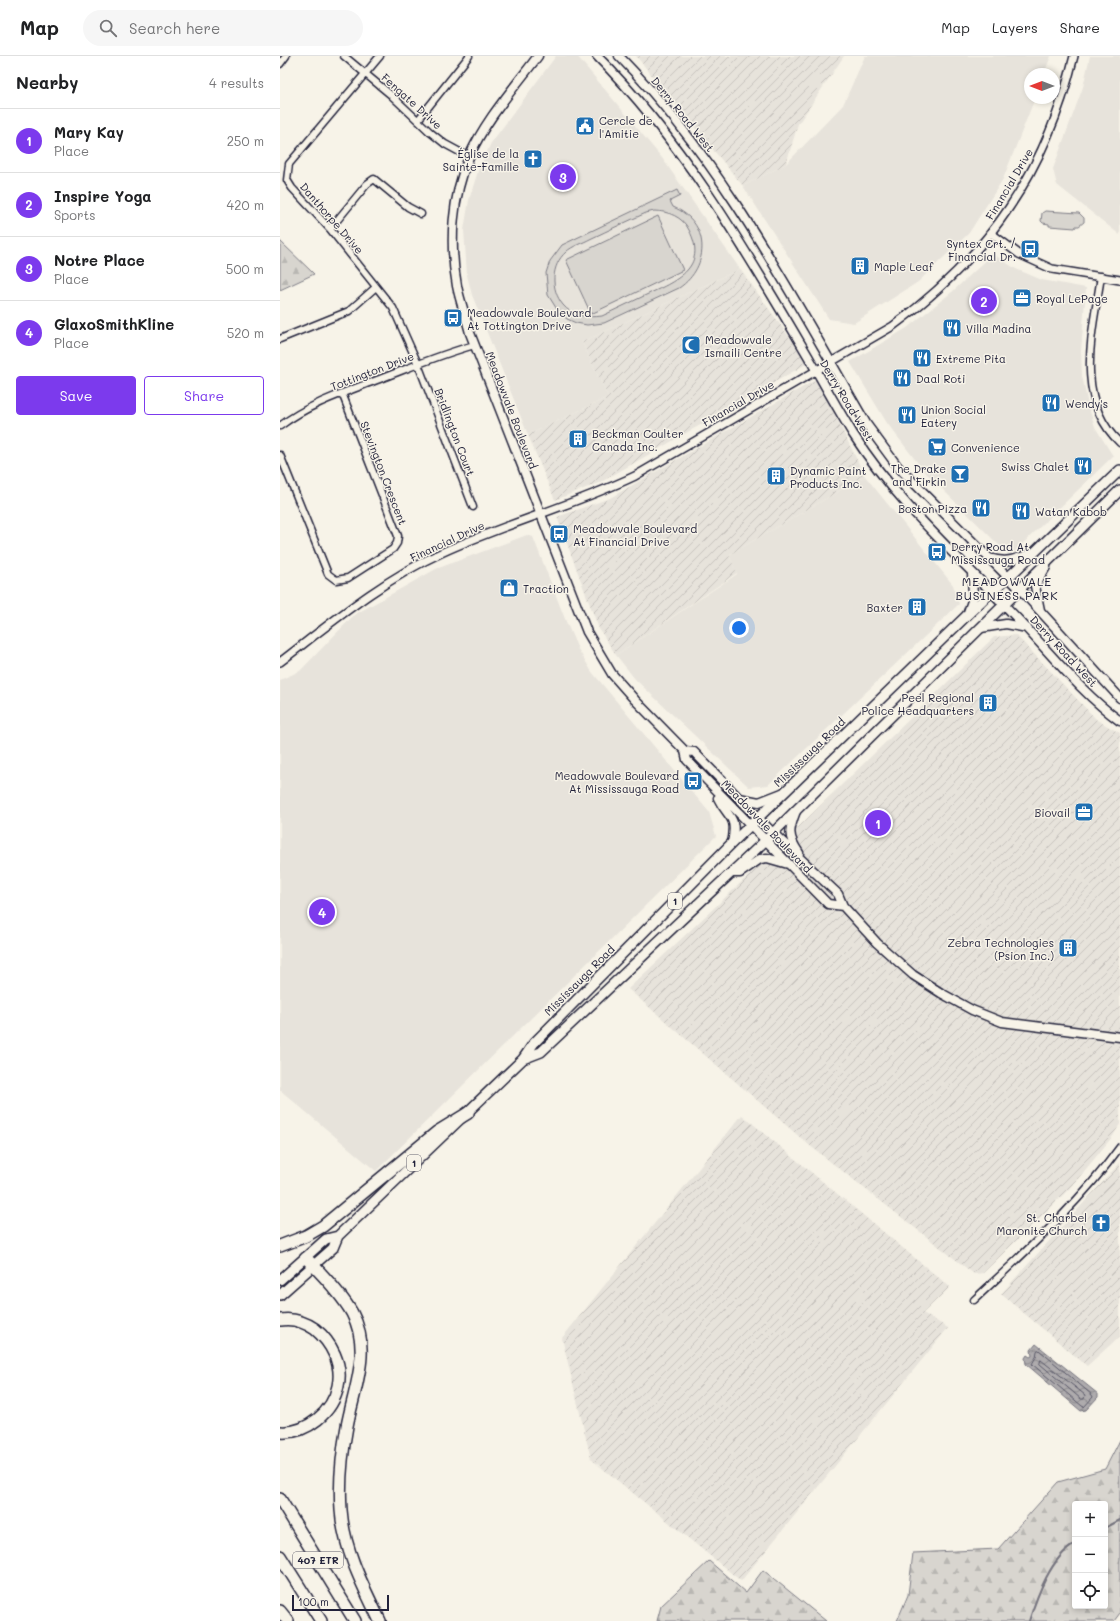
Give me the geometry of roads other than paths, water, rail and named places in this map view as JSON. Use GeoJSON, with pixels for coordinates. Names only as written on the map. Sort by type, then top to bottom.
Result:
{"type":"FeatureCollection","features":[{"type":"Feature","properties":{"kind":"highway"},"geometry":{"type":"LineString","coordinates":[[280,1246],[306,1236],[323,1226],[437,1132],[468,1112]]}},
{"type":"Feature","properties":{"kind":"highway"},"geometry":{"type":"LineString","coordinates":[[310,1262],[352,1313],[359,1331],[361,1358],[341,1471],[341,1511],[350,1557],[380,1621]]}},
{"type":"Feature","properties":{"kind":"highway"},"geometry":{"type":"LineString","coordinates":[[280,1320],[296,1320],[308,1324],[324,1336],[335,1355],[338,1370],[338,1386],[332,1401],[320,1416],[309,1426],[295,1431],[280,1432]]}},
{"type":"Feature","properties":{"kind":"highway","name":"407 ETR"},"geometry":{"type":"LineString","coordinates":[[280,1499],[355,1621]]}},
{"type":"Feature","properties":{"kind":"highway","name":"407 ETR"},"geometry":{"type":"LineString","coordinates":[[280,1556],[321,1621]]}},
{"type":"Feature","properties":{"kind":"highway"},"geometry":{"type":"LineString","coordinates":[[280,1611],[288,1621]]}},
{"type":"Feature","properties":{"kind":"main road","name":"Meadowvale Boulevard"},"geometry":{"type":"LineString","coordinates":[[538,56],[485,129],[469,156],[456,204],[452,252],[457,288],[475,345],[587,632],[606,664],[635,700],[685,751],[686,760],[717,791],[755,822]]}},
{"type":"Feature","properties":{"kind":"main road","name":"Derry Road West"},"geometry":{"type":"LineString","coordinates":[[597,56],[650,115],[686,161],[760,274],[853,433],[880,473],[898,496],[1004,605],[1077,683],[1107,712],[1120,721]]}},
{"type":"Feature","properties":{"kind":"main road","name":"Derry Road West"},"geometry":{"type":"LineString","coordinates":[[619,56],[653,93],[709,165],[738,207],[882,448],[898,467],[1020,589],[1040,613],[1120,698]]}},
{"type":"Feature","properties":{"kind":"main road","name":"Mississauga Road"},"geometry":{"type":"LineString","coordinates":[[280,1280],[332,1248],[338,1236],[523,1059],[534,1043],[732,843],[967,617],[991,592],[1008,578],[1120,470]]}},
{"type":"Feature","properties":{"kind":"main road","name":"Mississauga Road"},"geometry":{"type":"LineString","coordinates":[[523,1059],[542,1052],[769,837],[1120,490]]}},
{"type":"Feature","properties":{"kind":"main road"},"geometry":{"type":"LineString","coordinates":[[989,558],[1000,561],[1010,561],[1034,552]]}},
{"type":"Feature","properties":{"kind":"main road"},"geometry":{"type":"LineString","coordinates":[[1040,613],[1035,586],[1041,573],[1053,556]]}},
{"type":"Feature","properties":{"kind":"main road"},"geometry":{"type":"LineString","coordinates":[[967,617],[973,598],[972,573]]}},
{"type":"Feature","properties":{"kind":"main road"},"geometry":{"type":"LineString","coordinates":[[981,628],[1006,624],[1026,628]]}},
{"type":"Feature","properties":{"kind":"main road","name":"Meadowvale Boulevard"},"geometry":{"type":"LineString","coordinates":[[685,751],[694,752],[738,798],[755,822],[769,837],[789,864],[828,904],[843,906]]}},
{"type":"Feature","properties":{"kind":"main road"},"geometry":{"type":"LineString","coordinates":[[717,791],[719,799],[729,812],[734,823],[732,843]]}},
{"type":"Feature","properties":{"kind":"main road"},"geometry":{"type":"LineString","coordinates":[[738,798],[760,802],[784,793]]}},
{"type":"Feature","properties":{"kind":"main road"},"geometry":{"type":"LineString","coordinates":[[797,810],[791,825],[790,837],[803,861]]}},
{"type":"Feature","properties":{"kind":"main road","name":"Meadowvale Boulevard"},"geometry":{"type":"LineString","coordinates":[[769,837],[803,861],[838,894],[843,906],[877,943],[913,975],[941,994],[972,1010],[1002,1022],[1120,1037]]}},
{"type":"Feature","properties":{"kind":"main road"},"geometry":{"type":"LineString","coordinates":[[731,873],[740,873],[760,859],[767,858],[789,864]]}},
{"type":"Feature","properties":{"kind":"main road","name":"Mississauga Road"},"geometry":{"type":"LineString","coordinates":[[280,1295],[310,1262]]}},
{"type":"Feature","properties":{"kind":"street"},"geometry":{"type":"LineString","coordinates":[[280,64],[286,56]]}},
{"type":"Feature","properties":{"kind":"street","name":"Fengate Drive"},"geometry":{"type":"LineString","coordinates":[[344,56],[392,94],[445,144],[469,156]]}},
{"type":"Feature","properties":{"kind":"street"},"geometry":{"type":"LineString","coordinates":[[366,74],[380,56]]}},
{"type":"Feature","properties":{"kind":"street"},"geometry":{"type":"LineString","coordinates":[[418,120],[469,56]]}},
{"type":"Feature","properties":{"kind":"street","name":"Financial Drive"},"geometry":{"type":"LineString","coordinates":[[280,662],[340,615],[398,576],[450,550],[599,493],[635,476],[894,326],[939,289],[992,234],[1024,186],[1043,149],[1060,105],[1074,56]]}},
{"type":"Feature","properties":{"kind":"street","name":"Danthorpe Drive"},"geometry":{"type":"LineString","coordinates":[[366,74],[289,164],[287,180],[292,188],[330,229],[393,308],[418,364]]}},
{"type":"Feature","properties":{"kind":"street"},"geometry":{"type":"LineString","coordinates":[[330,229],[367,184],[374,179],[408,207],[421,214]]}},
{"type":"Feature","properties":{"kind":"street"},"geometry":{"type":"LineString","coordinates":[[992,234],[1009,248],[1032,262],[1052,269],[1076,274],[1102,276],[1120,280]]}},
{"type":"Feature","properties":{"kind":"street"},"geometry":{"type":"LineString","coordinates":[[1102,276],[1090,351],[1090,378],[1093,395],[1100,416],[1120,443]]}},
{"type":"Feature","properties":{"kind":"street"},"geometry":{"type":"LineString","coordinates":[[280,339],[349,311],[376,287]]}},
{"type":"Feature","properties":{"kind":"street","name":"Tottington Drive"},"geometry":{"type":"LineString","coordinates":[[280,426],[300,412],[342,393],[418,364],[475,345]]}},
{"type":"Feature","properties":{"kind":"street","name":"Bridlington Court"},"geometry":{"type":"LineString","coordinates":[[418,364],[473,507]]}},
{"type":"Feature","properties":{"kind":"street","name":"Stevington Crescent"},"geometry":{"type":"LineString","coordinates":[[280,455],[328,574],[336,580],[348,578],[393,549],[397,543],[398,536],[342,393]]}},
{"type":"Feature","properties":{"kind":"street"},"geometry":{"type":"LineString","coordinates":[[974,1300],[1026,1251],[1100,1176],[1120,1147]]}},
{"type":"Feature","properties":{"kind":"water"},"geometry":{"type":"Polygon","coordinates":[[[1036,1344],[1098,1394],[1098,1397],[1086,1410],[1081,1411],[1026,1364],[1025,1358],[1027,1355],[1030,1357],[1032,1356],[1031,1350],[1036,1344]]]}},
{"type":"Feature","properties":{"kind":"waterway"},"geometry":{"type":"LineString","coordinates":[[1108,1526],[1120,1520]]}},
{"type":"Feature","properties":{"kind":"waterway"},"geometry":{"type":"LineString","coordinates":[[1029,1621],[1036,1600],[1052,1567],[1066,1550],[1072,1546]]}},
{"type":"Feature","properties":{"kind":"place","name":"Cercle de l'Amitie"},"geometry":{"type":"Point","coordinates":[585,126]}},
{"type":"Feature","properties":{"kind":"place","name":"Église de la Sainte-Famille"},"geometry":{"type":"Point","coordinates":[533,159]}},
{"type":"Feature","properties":{"kind":"place","name":"Notre Place"},"geometry":{"type":"Point","coordinates":[563,177]}},
{"type":"Feature","properties":{"kind":"place","name":"Syntex Crt. / Financial Dr."},"geometry":{"type":"Point","coordinates":[1030,249]}},
{"type":"Feature","properties":{"kind":"place","name":"Maple Leaf"},"geometry":{"type":"Point","coordinates":[860,266]}},
{"type":"Feature","properties":{"kind":"place","name":"Royal LePage"},"geometry":{"type":"Point","coordinates":[1022,298]}},
{"type":"Feature","properties":{"kind":"place","name":"Inspire Yoga"},"geometry":{"type":"Point","coordinates":[984,301]}},
{"type":"Feature","properties":{"kind":"place","name":"Meadowvale Boulevard At Tottington Drive"},"geometry":{"type":"Point","coordinates":[453,318]}},
{"type":"Feature","properties":{"kind":"place","name":"Villa Madina"},"geometry":{"type":"Point","coordinates":[952,328]}},
{"type":"Feature","properties":{"kind":"place","name":"Meadowvale Ismaili Centre"},"geometry":{"type":"Point","coordinates":[691,345]}},
{"type":"Feature","properties":{"kind":"place","name":"Extreme Pita"},"geometry":{"type":"Point","coordinates":[922,358]}},
{"type":"Feature","properties":{"kind":"place","name":"Daal Roti"},"geometry":{"type":"Point","coordinates":[902,378]}},
{"type":"Feature","properties":{"kind":"place","name":"Wendy's"},"geometry":{"type":"Point","coordinates":[1051,403]}},
{"type":"Feature","properties":{"kind":"place","name":"Union Social Eatery"},"geometry":{"type":"Point","coordinates":[907,415]}},
{"type":"Feature","properties":{"kind":"place","name":"Beckman Coulter Canada Inc."},"geometry":{"type":"Point","coordinates":[578,439]}},
{"type":"Feature","properties":{"kind":"place","name":"Convenience"},"geometry":{"type":"Point","coordinates":[937,447]}},
{"type":"Feature","properties":{"kind":"place","name":"Swiss Chalet"},"geometry":{"type":"Point","coordinates":[1083,466]}},
{"type":"Feature","properties":{"kind":"place","name":"The Drake and Firkin"},"geometry":{"type":"Point","coordinates":[960,474]}},
{"type":"Feature","properties":{"kind":"place","name":"Dynamic Paint Products Inc."},"geometry":{"type":"Point","coordinates":[776,476]}},
{"type":"Feature","properties":{"kind":"place","name":"Boston Pizza"},"geometry":{"type":"Point","coordinates":[981,508]}},
{"type":"Feature","properties":{"kind":"place","name":"Watan Kabob"},"geometry":{"type":"Point","coordinates":[1021,511]}},
{"type":"Feature","properties":{"kind":"place","name":"Meadowvale Boulevard At Financial Drive"},"geometry":{"type":"Point","coordinates":[559,534]}},
{"type":"Feature","properties":{"kind":"place","name":"Derry Road At Mississauga Road"},"geometry":{"type":"Point","coordinates":[937,552]}},
{"type":"Feature","properties":{"kind":"place","name":"Traction"},"geometry":{"type":"Point","coordinates":[509,588]}},
{"type":"Feature","properties":{"kind":"place","name":"Baxter"},"geometry":{"type":"Point","coordinates":[917,607]}},
{"type":"Feature","properties":{"kind":"place","name":"Peel Regional Police Headquarters"},"geometry":{"type":"Point","coordinates":[988,703]}},
{"type":"Feature","properties":{"kind":"place","name":"Meadowvale Boulevard At Mississauga Road"},"geometry":{"type":"Point","coordinates":[693,781]}},
{"type":"Feature","properties":{"kind":"place","name":"Biovail"},"geometry":{"type":"Point","coordinates":[1084,812]}},
{"type":"Feature","properties":{"kind":"place","name":"Mary Kay"},"geometry":{"type":"Point","coordinates":[878,823]}},
{"type":"Feature","properties":{"kind":"place","name":"GlaxoSmithKline"},"geometry":{"type":"Point","coordinates":[322,912]}},
{"type":"Feature","properties":{"kind":"place","name":"Zebra Technologies (Psion Inc.)"},"geometry":{"type":"Point","coordinates":[1068,948]}},
{"type":"Feature","properties":{"kind":"place","name":"St. Charbel Maronite Church"},"geometry":{"type":"Point","coordinates":[1101,1223]}},
{"type":"Feature","properties":{"kind":"district","name":"MEADOWVALE BUSINESS PARK"},"geometry":{"type":"Point","coordinates":[1007,588]}}]}
